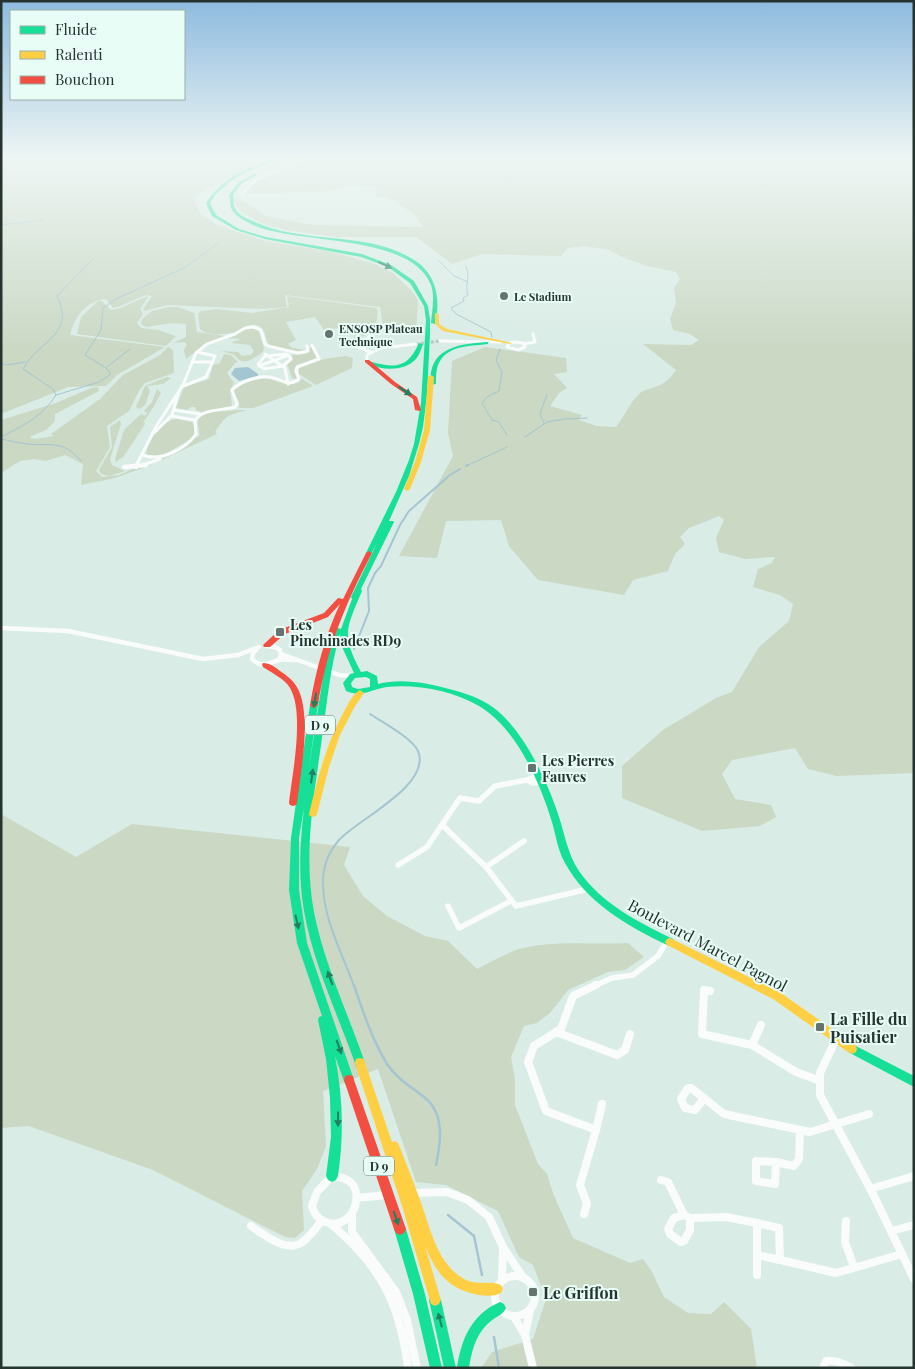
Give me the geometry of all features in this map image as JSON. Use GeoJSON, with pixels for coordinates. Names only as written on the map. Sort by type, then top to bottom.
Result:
{"type":"FeatureCollection","features":[{"type":"Feature","properties":{"kind":"main road","name":"D 9"},"geometry":{"type":"LineString","coordinates":[[226,223],[253,235],[335,250],[380,262],[398,271],[413,282],[425,301],[428,313],[420,430],[412,457],[396,498],[325,645],[318,678],[296,827],[293,874],[295,914],[311,968],[404,1242],[424,1314],[436,1368]]}},
{"type":"Feature","properties":{"kind":"main road"},"geometry":{"type":"LineString","coordinates":[[252,223],[276,231],[353,242],[392,252],[420,267],[432,285],[437,297],[437,322],[442,328],[464,335],[508,344]]}},
{"type":"Feature","properties":{"kind":"main road","name":"D 9"},"geometry":{"type":"LineString","coordinates":[[432,285],[434,308],[427,430],[418,462],[404,496],[339,629],[331,653],[305,836],[303,868],[313,932],[375,1106],[421,1245],[444,1336],[450,1368]]}},
{"type":"Feature","properties":{"kind":"main road"},"geometry":{"type":"LineString","coordinates":[[367,361],[376,366],[389,368],[404,366],[415,360],[421,346],[425,301]]}},
{"type":"Feature","properties":{"kind":"main road"},"geometry":{"type":"LineString","coordinates":[[430,400],[437,363],[441,356],[475,343],[508,344]]}},
{"type":"Feature","properties":{"kind":"main road"},"geometry":{"type":"LineString","coordinates":[[367,361],[417,400],[418,411],[412,457]]}},
{"type":"Feature","properties":{"kind":"main road"},"geometry":{"type":"LineString","coordinates":[[263,646],[280,632],[316,621],[330,612],[346,591],[373,543]]}},
{"type":"Feature","properties":{"kind":"main road"},"geometry":{"type":"LineString","coordinates":[[356,675],[344,645],[343,633],[370,565]]}},
{"type":"Feature","properties":{"kind":"main road"},"geometry":{"type":"LineString","coordinates":[[266,665],[291,685],[298,696],[298,744],[290,827],[293,874]]}},
{"type":"Feature","properties":{"kind":"main road"},"geometry":{"type":"LineString","coordinates":[[367,674],[374,678],[374,687],[368,692],[360,693],[349,689],[347,683],[356,675],[367,674]]}},
{"type":"Feature","properties":{"kind":"main road","name":"Boulevard Marcel Pagnol"},"geometry":{"type":"LineString","coordinates":[[374,678],[408,686]]}},
{"type":"Feature","properties":{"kind":"main road","name":"Boulevard Marcel Pagnol"},"geometry":{"type":"LineString","coordinates":[[374,687],[389,684],[455,693],[492,710],[511,730],[554,813],[565,854],[572,868],[588,889],[617,913],[667,941],[777,996],[836,1039],[867,1058],[914,1082]]}},
{"type":"Feature","properties":{"kind":"main road"},"geometry":{"type":"LineString","coordinates":[[306,894],[309,837],[322,776],[350,703],[360,693]]}},
{"type":"Feature","properties":{"kind":"main road"},"geometry":{"type":"LineString","coordinates":[[311,968],[332,1057],[338,1100],[338,1132],[332,1176]]}},
{"type":"Feature","properties":{"kind":"main road"},"geometry":{"type":"LineString","coordinates":[[375,1106],[401,1162],[429,1242],[442,1270],[469,1289],[486,1291],[497,1289]]}},
{"type":"Feature","properties":{"kind":"main road"},"geometry":{"type":"LineString","coordinates":[[463,1368],[468,1340],[476,1326],[487,1313],[500,1308]]}},
{"type":"Feature","properties":{"kind":"street"},"geometry":{"type":"LineString","coordinates":[[152,434],[171,416],[180,390],[198,352],[209,343],[250,327],[261,330],[266,355],[283,366],[288,376],[288,384]]}},
{"type":"Feature","properties":{"kind":"street"},"geometry":{"type":"LineString","coordinates":[[370,352],[358,347],[378,328]]}},
{"type":"Feature","properties":{"kind":"street"},"geometry":{"type":"LineString","coordinates":[[440,341],[461,340],[508,344],[518,342],[524,344],[535,342],[533,334]]}},
{"type":"Feature","properties":{"kind":"street"},"geometry":{"type":"LineString","coordinates":[[265,344],[290,354]]}},
{"type":"Feature","properties":{"kind":"street"},"geometry":{"type":"LineString","coordinates":[[367,361],[366,356],[370,352],[386,346],[416,344]]}},
{"type":"Feature","properties":{"kind":"street"},"geometry":{"type":"LineString","coordinates":[[508,344],[518,350],[524,348],[524,344]]}},
{"type":"Feature","properties":{"kind":"street"},"geometry":{"type":"LineString","coordinates":[[174,410],[200,414],[231,409],[237,406],[232,390],[238,384],[266,377],[288,384],[298,380],[296,370],[298,366],[319,360],[309,346],[309,350],[306,352],[266,355]]}},
{"type":"Feature","properties":{"kind":"street"},"geometry":{"type":"LineString","coordinates":[[259,366],[258,363],[266,355],[270,347]]}},
{"type":"Feature","properties":{"kind":"street"},"geometry":{"type":"LineString","coordinates":[[136,467],[152,434],[180,390],[206,378],[214,356],[198,352]]}},
{"type":"Feature","properties":{"kind":"street"},"geometry":{"type":"LineString","coordinates":[[259,366],[290,354]]}},
{"type":"Feature","properties":{"kind":"street"},"geometry":{"type":"LineString","coordinates":[[259,366],[272,369],[283,366],[291,359],[290,354]]}},
{"type":"Feature","properties":{"kind":"street"},"geometry":{"type":"LineString","coordinates":[[192,362],[212,362]]}},
{"type":"Feature","properties":{"kind":"street"},"geometry":{"type":"LineString","coordinates":[[195,420],[200,414]]}},
{"type":"Feature","properties":{"kind":"street"},"geometry":{"type":"LineString","coordinates":[[171,416],[195,420]]}},
{"type":"Feature","properties":{"kind":"street"},"geometry":{"type":"LineString","coordinates":[[124,468],[147,465],[167,455],[194,437],[197,431],[195,420]]}},
{"type":"Feature","properties":{"kind":"street"},"geometry":{"type":"LineString","coordinates":[[143,455],[154,458],[167,455]]}},
{"type":"Feature","properties":{"kind":"street"},"geometry":{"type":"LineString","coordinates":[[1,628],[68,631],[194,658],[213,658],[238,654],[263,646],[275,646],[281,654],[296,660],[338,674],[356,675]]}},
{"type":"Feature","properties":{"kind":"street"},"geometry":{"type":"LineString","coordinates":[[252,660],[252,653],[263,646]]}},
{"type":"Feature","properties":{"kind":"street"},"geometry":{"type":"LineString","coordinates":[[238,654],[258,664],[266,665],[278,660],[296,660]]}},
{"type":"Feature","properties":{"kind":"street"},"geometry":{"type":"LineString","coordinates":[[278,660],[281,654]]}},
{"type":"Feature","properties":{"kind":"street"},"geometry":{"type":"LineString","coordinates":[[338,674],[347,683]]}},
{"type":"Feature","properties":{"kind":"street"},"geometry":{"type":"LineString","coordinates":[[398,865],[427,847],[460,798],[479,801],[495,786],[527,780],[533,783],[537,779]]}},
{"type":"Feature","properties":{"kind":"street"},"geometry":{"type":"LineString","coordinates":[[442,825],[486,866],[516,906],[588,889]]}},
{"type":"Feature","properties":{"kind":"street"},"geometry":{"type":"LineString","coordinates":[[486,866],[524,841]]}},
{"type":"Feature","properties":{"kind":"street"},"geometry":{"type":"LineString","coordinates":[[448,906],[459,928],[511,900]]}},
{"type":"Feature","properties":{"kind":"street"},"geometry":{"type":"LineString","coordinates":[[596,1130],[546,1111],[528,1062],[534,1046],[561,1029],[573,996],[612,978],[633,975],[658,956],[667,941]]}},
{"type":"Feature","properties":{"kind":"street"},"geometry":{"type":"LineString","coordinates":[[710,991],[704,990],[702,1034],[752,1045],[796,1072],[818,1080]]}},
{"type":"Feature","properties":{"kind":"street"},"geometry":{"type":"LineString","coordinates":[[752,1045],[761,1025]]}},
{"type":"Feature","properties":{"kind":"street"},"geometry":{"type":"LineString","coordinates":[[556,1032],[617,1055],[625,1050],[630,1034]]}},
{"type":"Feature","properties":{"kind":"street"},"geometry":{"type":"LineString","coordinates":[[836,1039],[819,1075],[820,1095],[870,1189],[914,1279]]}},
{"type":"Feature","properties":{"kind":"street"},"geometry":{"type":"LineString","coordinates":[[704,1098],[724,1114],[810,1132],[869,1114]]}},
{"type":"Feature","properties":{"kind":"street"},"geometry":{"type":"LineString","coordinates":[[584,1214],[587,1204],[580,1185],[602,1104]]}},
{"type":"Feature","properties":{"kind":"street"},"geometry":{"type":"LineString","coordinates":[[776,1162],[794,1166],[799,1159],[800,1130]]}},
{"type":"Feature","properties":{"kind":"street"},"geometry":{"type":"LineString","coordinates":[[251,1226],[281,1243],[292,1246],[299,1244],[327,1222],[343,1222],[352,1214],[357,1198],[355,1188],[349,1181],[343,1176],[332,1176],[322,1183],[316,1191],[313,1201],[315,1212],[327,1222],[340,1231],[363,1258],[390,1297],[401,1322],[408,1368]]}},
{"type":"Feature","properties":{"kind":"street"},"geometry":{"type":"LineString","coordinates":[[870,1189],[914,1176]]}},
{"type":"Feature","properties":{"kind":"street"},"geometry":{"type":"LineString","coordinates":[[661,1180],[668,1182],[687,1217],[726,1216],[779,1228],[780,1261]]}},
{"type":"Feature","properties":{"kind":"street"},"geometry":{"type":"LineString","coordinates":[[357,1198],[423,1192],[447,1192],[468,1200],[489,1217],[522,1277],[531,1286],[534,1298],[525,1334]]}},
{"type":"Feature","properties":{"kind":"street"},"geometry":{"type":"LineString","coordinates":[[352,1214],[352,1232],[396,1292],[407,1320],[417,1368]]}},
{"type":"Feature","properties":{"kind":"street"},"geometry":{"type":"LineString","coordinates":[[846,1221],[845,1242],[854,1267]]}},
{"type":"Feature","properties":{"kind":"street"},"geometry":{"type":"LineString","coordinates":[[757,1275],[758,1224]]}},
{"type":"Feature","properties":{"kind":"street"},"geometry":{"type":"LineString","coordinates":[[891,1231],[914,1225]]}},
{"type":"Feature","properties":{"kind":"street"},"geometry":{"type":"LineString","coordinates":[[504,1247],[502,1280],[497,1289],[497,1302],[503,1312],[514,1317],[525,1334],[533,1368]]}},
{"type":"Feature","properties":{"kind":"street"},"geometry":{"type":"LineString","coordinates":[[757,1255],[836,1273],[902,1254]]}},
{"type":"Feature","properties":{"kind":"street"},"geometry":{"type":"LineString","coordinates":[[502,1280],[511,1275],[522,1277]]}},
{"type":"Feature","properties":{"kind":"street"},"geometry":{"type":"LineString","coordinates":[[514,1317],[525,1314],[530,1310]]}},
{"type":"Feature","properties":{"kind":"street"},"geometry":{"type":"LineString","coordinates":[[823,1368],[826,1361],[837,1360],[851,1368]]}},
{"type":"Feature","properties":{"kind":"green space"},"geometry":{"type":"Polygon","coordinates":[[[1,223],[214,223],[266,241],[332,252],[375,264],[393,273],[413,292],[418,300],[416,333],[384,333],[380,307],[285,295],[287,307],[265,309],[167,305],[145,311],[143,309],[152,296],[146,295],[113,308],[106,299],[99,300],[82,311],[70,335],[165,347],[117,375],[106,386],[68,387],[1,414],[1,223]]]}},
{"type":"Feature","properties":{"kind":"green space"},"geometry":{"type":"Polygon","coordinates":[[[261,223],[423,227],[420,223],[914,223],[914,773],[837,776],[808,769],[795,748],[732,760],[722,774],[735,799],[771,805],[776,817],[760,826],[702,831],[622,798],[622,766],[663,730],[716,698],[732,692],[759,647],[789,621],[793,604],[780,595],[753,587],[758,569],[772,563],[775,557],[745,559],[719,552],[716,538],[724,520],[719,516],[689,528],[680,537],[685,544],[675,554],[668,571],[633,580],[624,595],[538,580],[509,546],[501,520],[446,521],[437,558],[399,556],[453,456],[448,433],[452,361],[485,347],[566,358],[567,372],[554,374],[567,388],[559,393],[550,406],[582,415],[579,420],[596,426],[616,427],[638,395],[665,382],[676,370],[643,344],[691,345],[699,340],[690,334],[673,330],[670,319],[676,303],[674,288],[680,279],[676,272],[647,266],[609,250],[584,246],[568,248],[561,256],[483,254],[452,264],[416,237],[337,237],[286,230],[261,223]]]}},
{"type":"Feature","properties":{"kind":"green space"},"geometry":{"type":"Polygon","coordinates":[[[287,296],[377,308],[377,319],[373,327],[358,341],[354,338],[355,324],[338,324],[338,328],[324,330],[315,317],[286,322],[296,340],[288,344],[292,348],[306,350],[300,352],[269,345],[265,333],[260,326],[256,325],[223,334],[210,333],[200,329],[198,314],[201,311],[217,309],[252,313],[289,307],[287,296]]]}},
{"type":"Feature","properties":{"kind":"green space"},"geometry":{"type":"Polygon","coordinates":[[[148,297],[140,309],[143,314],[137,323],[141,328],[158,330],[176,336],[166,346],[77,334],[81,317],[98,301],[102,301],[111,310],[148,297]]]}},
{"type":"Feature","properties":{"kind":"green space"},"geometry":{"type":"Polygon","coordinates":[[[178,307],[194,313],[197,332],[225,336],[205,344],[186,359],[184,350],[187,344],[184,342],[173,343],[186,337],[186,324],[172,323],[146,327],[141,324],[142,319],[152,311],[178,307]]]}},
{"type":"Feature","properties":{"kind":"green space"},"geometry":{"type":"Polygon","coordinates":[[[251,327],[258,329],[264,348],[263,352],[248,361],[241,361],[235,355],[221,351],[238,352],[242,356],[251,355],[254,351],[250,345],[231,343],[241,339],[227,338],[251,327]]]}},
{"type":"Feature","properties":{"kind":"green space"},"geometry":{"type":"Polygon","coordinates":[[[168,347],[173,350],[174,373],[145,383],[129,411],[107,426],[110,447],[96,471],[102,477],[119,475],[135,468],[154,464],[115,478],[81,485],[83,464],[65,455],[46,461],[34,459],[20,461],[1,473],[1,420],[56,403],[91,388],[98,387],[99,391],[55,414],[55,421],[46,430],[30,438],[54,436],[51,434],[100,399],[123,375],[160,355],[168,347]]]}},
{"type":"Feature","properties":{"kind":"green space"},"geometry":{"type":"Polygon","coordinates":[[[311,347],[318,358],[297,365],[294,370],[297,379],[292,378],[287,364],[293,359],[292,355],[306,354],[311,347]]]}},
{"type":"Feature","properties":{"kind":"green space"},"geometry":{"type":"Polygon","coordinates":[[[224,354],[231,355],[238,362],[227,373],[234,383],[230,390],[232,406],[201,412],[196,410],[195,407],[187,410],[176,408],[184,387],[209,379],[213,365],[220,363],[224,354]]]}},
{"type":"Feature","properties":{"kind":"green space"},"geometry":{"type":"Polygon","coordinates":[[[346,356],[353,358],[352,368],[316,385],[299,374],[299,368],[309,363],[346,356]]]}},
{"type":"Feature","properties":{"kind":"green space"},"geometry":{"type":"Polygon","coordinates":[[[167,377],[171,378],[163,384],[147,386],[150,391],[145,405],[140,409],[136,407],[145,386],[167,377]]]}},
{"type":"Feature","properties":{"kind":"green space"},"geometry":{"type":"Polygon","coordinates":[[[262,378],[284,384],[293,384],[299,382],[301,378],[313,386],[253,408],[239,408],[239,402],[233,391],[238,385],[262,378]]]}},
{"type":"Feature","properties":{"kind":"green space"},"geometry":{"type":"Polygon","coordinates":[[[157,389],[161,393],[144,421],[145,424],[124,456],[116,462],[115,459],[124,430],[141,414],[145,416],[147,413],[144,411],[152,402],[157,389]]]}},
{"type":"Feature","properties":{"kind":"green space"},"geometry":{"type":"Polygon","coordinates":[[[248,410],[228,416],[215,432],[217,434],[155,463],[199,436],[198,420],[203,414],[248,410]]]}},
{"type":"Feature","properties":{"kind":"green space"},"geometry":{"type":"Polygon","coordinates":[[[176,419],[192,422],[195,429],[194,435],[162,456],[146,455],[149,444],[156,432],[165,424],[176,419]]]}},
{"type":"Feature","properties":{"kind":"green space"},"geometry":{"type":"Polygon","coordinates":[[[120,420],[121,424],[110,459],[112,465],[125,471],[109,476],[101,474],[99,470],[112,447],[110,427],[120,420]]]}},
{"type":"Feature","properties":{"kind":"green space"},"geometry":{"type":"Polygon","coordinates":[[[1,814],[76,857],[132,824],[350,847],[344,865],[363,896],[387,916],[425,936],[448,941],[477,969],[499,957],[523,948],[562,943],[628,943],[644,957],[625,970],[608,972],[568,990],[550,1013],[537,1023],[524,1026],[511,1057],[515,1080],[515,1105],[538,1164],[547,1174],[554,1196],[573,1238],[630,1263],[643,1259],[652,1272],[664,1297],[688,1313],[711,1314],[724,1302],[751,1329],[757,1368],[481,1368],[492,1352],[533,1339],[546,1299],[533,1265],[519,1257],[498,1211],[446,1185],[416,1182],[378,1069],[323,1091],[326,1146],[317,1169],[302,1191],[304,1230],[295,1238],[285,1237],[153,1170],[29,1126],[1,1128],[1,814]]]}},
{"type":"Feature","properties":{"kind":"water"},"geometry":{"type":"Polygon","coordinates":[[[248,367],[258,376],[239,381],[231,374],[235,368],[248,367]]]}},
{"type":"Feature","properties":{"kind":"waterway"},"geometry":{"type":"LineString","coordinates":[[1,225],[19,223]]}},
{"type":"Feature","properties":{"kind":"waterway"},"geometry":{"type":"LineString","coordinates":[[56,395],[99,382],[111,374],[106,368],[85,355],[101,330],[103,308],[116,299],[186,267],[217,244]]}},
{"type":"Feature","properties":{"kind":"waterway"},"geometry":{"type":"LineString","coordinates":[[56,395],[53,389],[23,369],[38,350],[54,336],[59,328],[62,320],[62,309],[57,296],[93,259]]}},
{"type":"Feature","properties":{"kind":"waterway"},"geometry":{"type":"LineString","coordinates":[[438,260],[454,276],[467,282]]}},
{"type":"Feature","properties":{"kind":"waterway"},"geometry":{"type":"LineString","coordinates":[[466,266],[467,282]]}},
{"type":"Feature","properties":{"kind":"waterway"},"geometry":{"type":"LineString","coordinates":[[467,282],[468,295],[463,298],[464,301],[451,308],[456,314],[491,332],[492,337]]}},
{"type":"Feature","properties":{"kind":"waterway"},"geometry":{"type":"LineString","coordinates":[[107,367],[130,349]]}},
{"type":"Feature","properties":{"kind":"waterway"},"geometry":{"type":"LineString","coordinates":[[500,349],[496,360],[502,372],[499,391],[487,397],[482,403],[492,420],[499,422],[507,435]]}},
{"type":"Feature","properties":{"kind":"waterway"},"geometry":{"type":"LineString","coordinates":[[1,363],[7,365],[25,362]]}},
{"type":"Feature","properties":{"kind":"waterway"},"geometry":{"type":"LineString","coordinates":[[544,423],[540,414],[547,394]]}},
{"type":"Feature","properties":{"kind":"waterway"},"geometry":{"type":"LineString","coordinates":[[1,437],[39,415],[56,395]]}},
{"type":"Feature","properties":{"kind":"waterway"},"geometry":{"type":"LineString","coordinates":[[525,437],[547,422],[587,418]]}},
{"type":"Feature","properties":{"kind":"waterway"},"geometry":{"type":"LineString","coordinates":[[1,439],[25,444],[57,445],[69,450],[81,461]]}},
{"type":"Feature","properties":{"kind":"waterway"},"geometry":{"type":"LineString","coordinates":[[468,465],[466,466],[507,447]]}},
{"type":"Feature","properties":{"kind":"waterway"},"geometry":{"type":"LineString","coordinates":[[354,649],[369,611],[368,588],[375,573],[381,566],[400,525],[409,511],[450,475],[460,469]]}},
{"type":"Feature","properties":{"kind":"waterway"},"geometry":{"type":"LineString","coordinates":[[354,986],[327,915],[323,885],[325,866],[339,840],[404,789],[414,776],[419,764],[418,751],[415,746],[370,714]]}},
{"type":"Feature","properties":{"kind":"waterway"},"geometry":{"type":"LineString","coordinates":[[354,985],[372,1035],[387,1064],[399,1078],[424,1097],[435,1111],[440,1128],[436,1165]]}},
{"type":"Feature","properties":{"kind":"waterway"},"geometry":{"type":"LineString","coordinates":[[448,1215],[474,1236],[482,1275]]}},
{"type":"Feature","properties":{"kind":"waterway"},"geometry":{"type":"LineString","coordinates":[[494,1337],[499,1368]]}},
{"type":"Feature","properties":{"kind":"tunnel"},"geometry":{"type":"LineString","coordinates":[[416,344],[440,341]]}},
{"type":"Feature","properties":{"kind":"traffic: fast"},"geometry":{"type":"LineString","coordinates":[[226,223],[237,230],[265,238],[362,256],[390,266],[412,282],[426,306],[428,327],[425,387],[416,444],[406,476],[369,553]]}},
{"type":"Feature","properties":{"kind":"traffic: fast"},"geometry":{"type":"LineString","coordinates":[[253,223],[264,228],[290,234],[377,247],[402,254],[421,267],[433,285],[435,299],[433,323]]}},
{"type":"Feature","properties":{"kind":"traffic: fast"},"geometry":{"type":"LineString","coordinates":[[433,384],[434,372],[442,355],[459,347],[486,343]]}},
{"type":"Feature","properties":{"kind":"traffic: fast"},"geometry":{"type":"LineString","coordinates":[[372,364],[388,367],[402,366],[414,358],[421,344]]}},
{"type":"Feature","properties":{"kind":"traffic: fast"},"geometry":{"type":"LineString","coordinates":[[354,597],[391,522]]}},
{"type":"Feature","properties":{"kind":"traffic: fast"},"geometry":{"type":"LineString","coordinates":[[358,674],[346,649],[344,632],[345,624],[359,591]]}},
{"type":"Feature","properties":{"kind":"traffic: fast"},"geometry":{"type":"LineString","coordinates":[[338,630],[328,670],[311,781],[304,868],[313,931],[360,1063]]}},
{"type":"Feature","properties":{"kind":"traffic: fast"},"geometry":{"type":"LineString","coordinates":[[374,687],[374,678],[367,674],[353,676],[347,683],[349,689],[358,692],[397,684],[440,689],[481,703],[501,718],[520,743],[545,790],[557,822],[566,855],[577,875],[599,899],[612,909],[640,927],[670,942]]}},
{"type":"Feature","properties":{"kind":"traffic: fast"},"geometry":{"type":"LineString","coordinates":[[314,705],[295,838],[294,890],[302,943],[349,1080]]}},
{"type":"Feature","properties":{"kind":"traffic: fast"},"geometry":{"type":"LineString","coordinates":[[323,1020],[336,1098],[337,1137],[332,1176]]}},
{"type":"Feature","properties":{"kind":"traffic: fast"},"geometry":{"type":"LineString","coordinates":[[852,1049],[914,1082]]}},
{"type":"Feature","properties":{"kind":"traffic: fast"},"geometry":{"type":"LineString","coordinates":[[400,1229],[419,1294],[436,1368]]}},
{"type":"Feature","properties":{"kind":"traffic: fast"},"geometry":{"type":"LineString","coordinates":[[435,1300],[450,1368]]}},
{"type":"Feature","properties":{"kind":"traffic: fast"},"geometry":{"type":"LineString","coordinates":[[463,1368],[464,1358],[473,1332],[484,1319],[500,1308]]}},
{"type":"Feature","properties":{"kind":"traffic: slow"},"geometry":{"type":"LineString","coordinates":[[437,314],[437,324],[445,330],[510,343]]}},
{"type":"Feature","properties":{"kind":"traffic: slow"},"geometry":{"type":"LineString","coordinates":[[407,489],[418,462],[427,430],[431,377]]}},
{"type":"Feature","properties":{"kind":"traffic: slow"},"geometry":{"type":"LineString","coordinates":[[313,814],[325,767],[336,735],[360,693]]}},
{"type":"Feature","properties":{"kind":"traffic: slow"},"geometry":{"type":"LineString","coordinates":[[670,942],[777,996],[852,1049]]}},
{"type":"Feature","properties":{"kind":"traffic: slow"},"geometry":{"type":"LineString","coordinates":[[360,1063],[408,1206],[435,1300]]}},
{"type":"Feature","properties":{"kind":"traffic: slow"},"geometry":{"type":"LineString","coordinates":[[394,1147],[430,1242],[443,1268],[452,1279],[464,1286],[478,1289],[497,1289]]}},
{"type":"Feature","properties":{"kind":"traffic: jam"},"geometry":{"type":"LineString","coordinates":[[367,361],[393,383],[415,398],[418,410]]}},
{"type":"Feature","properties":{"kind":"traffic: jam"},"geometry":{"type":"LineString","coordinates":[[314,705],[322,664],[334,626],[369,553]]}},
{"type":"Feature","properties":{"kind":"traffic: jam"},"geometry":{"type":"LineString","coordinates":[[267,645],[282,632],[326,615],[340,600]]}},
{"type":"Feature","properties":{"kind":"traffic: jam"},"geometry":{"type":"LineString","coordinates":[[266,665],[290,682],[295,690],[298,701],[300,745],[293,803]]}},
{"type":"Feature","properties":{"kind":"traffic: jam"},"geometry":{"type":"LineString","coordinates":[[349,1080],[400,1229]]}},
{"type":"Feature","properties":{"kind":"place","name":"Le Stadium"},"geometry":{"type":"Point","coordinates":[504,296]}},
{"type":"Feature","properties":{"kind":"place","name":"ENSOSP Plateau Technique"},"geometry":{"type":"Point","coordinates":[329,334]}},
{"type":"Feature","properties":{"kind":"place","name":"Les Pinchinades RD9"},"geometry":{"type":"Point","coordinates":[280,632]}},
{"type":"Feature","properties":{"kind":"place","name":"Les Pierres Fauves"},"geometry":{"type":"Point","coordinates":[532,768]}},
{"type":"Feature","properties":{"kind":"place","name":"La Fille du Puisatier"},"geometry":{"type":"Point","coordinates":[820,1027]}},
{"type":"Feature","properties":{"kind":"place","name":"Le Griffon"},"geometry":{"type":"Point","coordinates":[533,1292]}}]}
